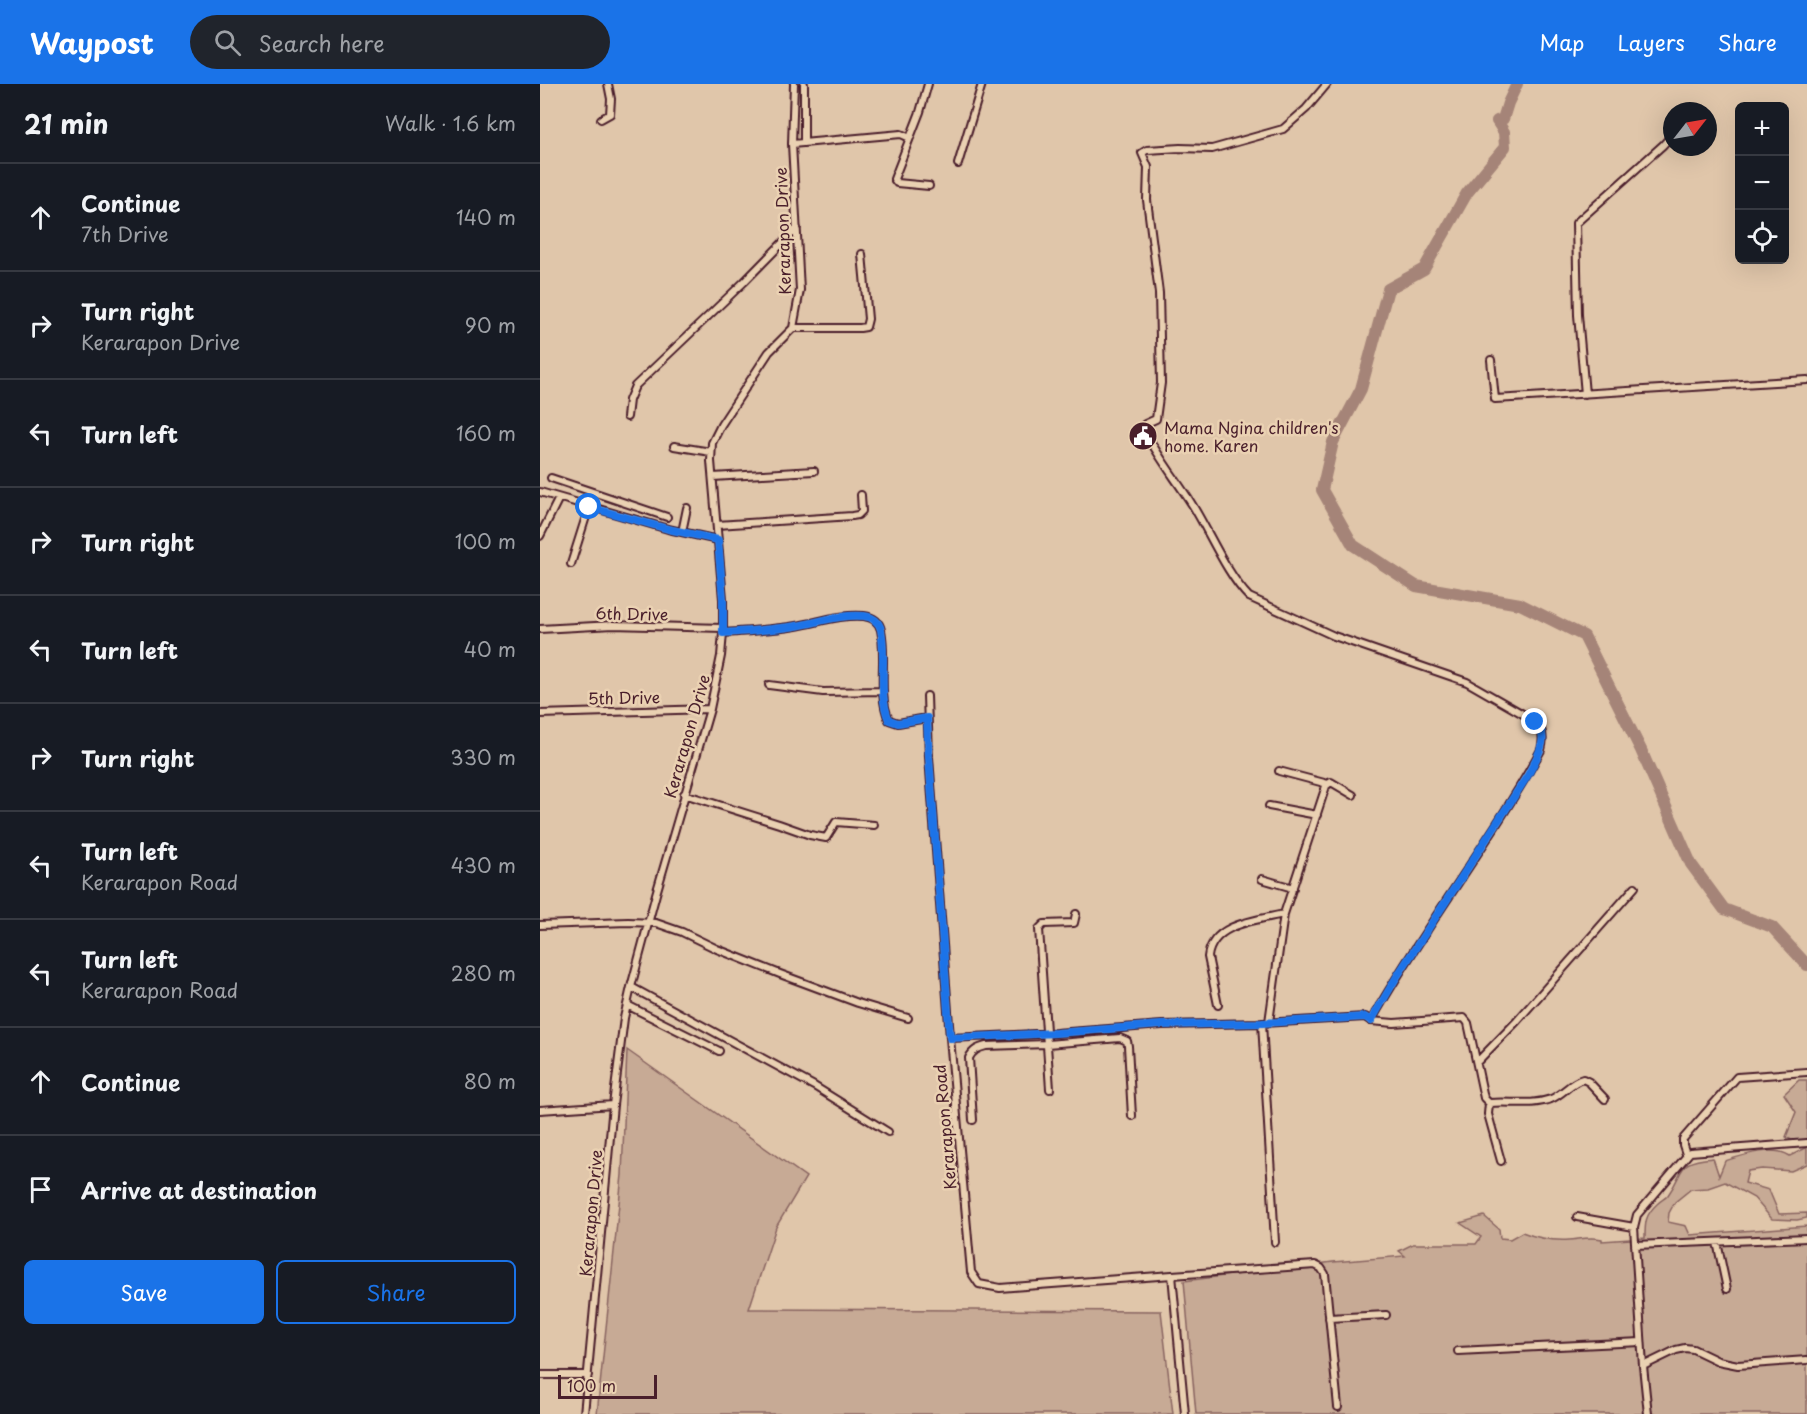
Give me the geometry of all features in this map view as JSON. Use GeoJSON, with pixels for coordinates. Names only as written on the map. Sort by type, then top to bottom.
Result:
{"type":"FeatureCollection","features":[{"type":"Feature","properties":{"kind":"street"},"geometry":{"type":"LineString","coordinates":[[601,119],[610,114],[611,99],[608,84]]}},
{"type":"Feature","properties":{"kind":"street","name":"Kerarapon Drive"},"geometry":{"type":"LineString","coordinates":[[584,1414],[613,1105],[627,1005],[684,794],[710,709],[722,656],[723,630],[711,452],[716,434],[727,415],[770,352],[793,327],[800,290],[792,144],[794,84]]}},
{"type":"Feature","properties":{"kind":"street"},"geometry":{"type":"LineString","coordinates":[[804,84],[804,143]]}},
{"type":"Feature","properties":{"kind":"street"},"geometry":{"type":"LineString","coordinates":[[928,84],[894,178],[897,183],[929,186]]}},
{"type":"Feature","properties":{"kind":"street"},"geometry":{"type":"LineString","coordinates":[[958,164],[982,84]]}},
{"type":"Feature","properties":{"kind":"street"},"geometry":{"type":"LineString","coordinates":[[1327,84],[1306,109],[1283,129],[1212,149],[1180,148],[1142,152],[1148,167],[1147,200],[1159,293],[1161,383],[1156,419],[1145,424],[1143,428],[1249,597],[1343,639],[1467,682],[1531,718],[1539,725],[1543,738],[1541,750],[1518,792],[1396,978],[1371,1021]]}},
{"type":"Feature","properties":{"kind":"street"},"geometry":{"type":"LineString","coordinates":[[792,144],[901,134],[910,138]]}},
{"type":"Feature","properties":{"kind":"street"},"geometry":{"type":"LineString","coordinates":[[1585,394],[1578,315],[1576,223],[1663,145]]}},
{"type":"Feature","properties":{"kind":"street"},"geometry":{"type":"LineString","coordinates":[[627,417],[630,395],[637,383],[713,312],[797,228]]}},
{"type":"Feature","properties":{"kind":"street"},"geometry":{"type":"LineString","coordinates":[[793,327],[866,327],[868,319],[862,254]]}},
{"type":"Feature","properties":{"kind":"street"},"geometry":{"type":"LineString","coordinates":[[1491,360],[1495,399],[1807,380]]}},
{"type":"Feature","properties":{"kind":"street"},"geometry":{"type":"LineString","coordinates":[[674,446],[711,452]]}},
{"type":"Feature","properties":{"kind":"street"},"geometry":{"type":"LineString","coordinates":[[713,477],[814,471]]}},
{"type":"Feature","properties":{"kind":"street"},"geometry":{"type":"LineString","coordinates":[[551,478],[667,518]]}},
{"type":"Feature","properties":{"kind":"street"},"geometry":{"type":"LineString","coordinates":[[540,492],[620,516],[718,540]]}},
{"type":"Feature","properties":{"kind":"street"},"geometry":{"type":"LineString","coordinates":[[717,525],[858,515],[862,511],[861,495]]}},
{"type":"Feature","properties":{"kind":"street"},"geometry":{"type":"LineString","coordinates":[[540,536],[559,498]]}},
{"type":"Feature","properties":{"kind":"street"},"geometry":{"type":"LineString","coordinates":[[620,516],[622,502]]}},
{"type":"Feature","properties":{"kind":"street"},"geometry":{"type":"LineString","coordinates":[[571,564],[589,507]]}},
{"type":"Feature","properties":{"kind":"street"},"geometry":{"type":"LineString","coordinates":[[682,532],[687,508]]}},
{"type":"Feature","properties":{"kind":"street","name":"6th Drive"},"geometry":{"type":"LineString","coordinates":[[540,629],[613,625],[723,630],[795,626],[832,618],[863,616],[878,622],[881,629],[883,691],[888,717],[892,722],[917,721],[927,718]]}},
{"type":"Feature","properties":{"kind":"street"},"geometry":{"type":"LineString","coordinates":[[769,685],[823,692],[883,691]]}},
{"type":"Feature","properties":{"kind":"street"},"geometry":{"type":"LineString","coordinates":[[927,696],[929,757],[950,1038],[1161,1025],[1365,1017],[1371,1021],[1394,1023],[1464,1018],[1468,1023],[1484,1098],[1488,1103],[1488,1114],[1501,1161]]}},
{"type":"Feature","properties":{"kind":"street","name":"5th Drive"},"geometry":{"type":"LineString","coordinates":[[540,714],[710,709]]}},
{"type":"Feature","properties":{"kind":"street"},"geometry":{"type":"LineString","coordinates":[[1279,771],[1328,784],[1331,782],[1353,795]]}},
{"type":"Feature","properties":{"kind":"street"},"geometry":{"type":"LineString","coordinates":[[1275,1242],[1265,1022],[1284,914],[1328,784]]}},
{"type":"Feature","properties":{"kind":"street"},"geometry":{"type":"LineString","coordinates":[[684,794],[826,838],[836,822],[874,825]]}},
{"type":"Feature","properties":{"kind":"street"},"geometry":{"type":"LineString","coordinates":[[1269,806],[1317,815]]}},
{"type":"Feature","properties":{"kind":"street"},"geometry":{"type":"LineString","coordinates":[[1262,879],[1293,888]]}},
{"type":"Feature","properties":{"kind":"street"},"geometry":{"type":"LineString","coordinates":[[1477,1062],[1517,1021],[1635,887]]}},
{"type":"Feature","properties":{"kind":"street"},"geometry":{"type":"LineString","coordinates":[[1050,1089],[1039,929],[1044,924],[1074,923],[1076,914]]}},
{"type":"Feature","properties":{"kind":"street"},"geometry":{"type":"LineString","coordinates":[[1218,1005],[1208,957],[1209,950],[1216,939],[1224,931],[1233,927],[1284,914]]}},
{"type":"Feature","properties":{"kind":"street"},"geometry":{"type":"LineString","coordinates":[[540,925],[656,923],[858,1003],[908,1018]]}},
{"type":"Feature","properties":{"kind":"street"},"geometry":{"type":"LineString","coordinates":[[631,987],[805,1081],[888,1132]]}},
{"type":"Feature","properties":{"kind":"street"},"geometry":{"type":"LineString","coordinates":[[627,1005],[719,1051]]}},
{"type":"Feature","properties":{"kind":"street","name":"Kerarapon Road"},"geometry":{"type":"LineString","coordinates":[[950,1038],[971,1272],[976,1281],[984,1286],[1000,1288],[1172,1275]]}},
{"type":"Feature","properties":{"kind":"street"},"geometry":{"type":"LineString","coordinates":[[973,1120],[969,1058],[974,1051],[986,1046],[1120,1038],[1124,1039],[1128,1046],[1132,1116]]}},
{"type":"Feature","properties":{"kind":"street"},"geometry":{"type":"LineString","coordinates":[[1686,1154],[1683,1139],[1737,1077],[1807,1072]]}},
{"type":"Feature","properties":{"kind":"street"},"geometry":{"type":"LineString","coordinates":[[1488,1103],[1544,1101],[1555,1097],[1583,1079],[1589,1082],[1605,1099]]}},
{"type":"Feature","properties":{"kind":"street"},"geometry":{"type":"LineString","coordinates":[[540,1110],[613,1105]]}},
{"type":"Feature","properties":{"kind":"street"},"geometry":{"type":"LineString","coordinates":[[1648,1414],[1634,1227],[1637,1215],[1686,1154],[1694,1151],[1807,1143]]}},
{"type":"Feature","properties":{"kind":"street"},"geometry":{"type":"LineString","coordinates":[[1577,1217],[1634,1227]]}},
{"type":"Feature","properties":{"kind":"street"},"geometry":{"type":"LineString","coordinates":[[1635,1245],[1807,1238]]}},
{"type":"Feature","properties":{"kind":"street"},"geometry":{"type":"LineString","coordinates":[[1717,1242],[1727,1289]]}},
{"type":"Feature","properties":{"kind":"street"},"geometry":{"type":"LineString","coordinates":[[1185,1414],[1172,1275],[1315,1265],[1325,1274],[1338,1407]]}},
{"type":"Feature","properties":{"kind":"street"},"geometry":{"type":"LineString","coordinates":[[1329,1318],[1386,1315]]}},
{"type":"Feature","properties":{"kind":"street"},"geometry":{"type":"LineString","coordinates":[[1458,1351],[1641,1342]]}},
{"type":"Feature","properties":{"kind":"street"},"geometry":{"type":"LineString","coordinates":[[1643,1366],[1685,1348],[1693,1349],[1718,1361],[1738,1365],[1807,1360]]}},
{"type":"Feature","properties":{"kind":"street"},"geometry":{"type":"LineString","coordinates":[[540,1376],[588,1375]]}},
{"type":"Feature","properties":{"kind":"shaded area"},"geometry":{"type":"Polygon","coordinates":[[[627,1050],[806,1177],[776,1227],[749,1309],[1161,1311],[1173,1414],[597,1414],[622,1175],[627,1050]]]}},
{"type":"Feature","properties":{"kind":"shaded area"},"geometry":{"type":"Polygon","coordinates":[[[1799,1080],[1807,1080],[1807,1164],[1791,1171],[1762,1169],[1748,1171],[1745,1183],[1769,1190],[1779,1214],[1807,1213],[1807,1218],[1772,1219],[1754,1198],[1725,1182],[1708,1188],[1691,1189],[1675,1202],[1669,1213],[1668,1222],[1686,1226],[1690,1235],[1807,1226],[1807,1414],[1196,1414],[1184,1281],[1333,1262],[1405,1256],[1399,1251],[1413,1244],[1476,1244],[1481,1237],[1460,1223],[1484,1216],[1499,1229],[1500,1238],[1510,1239],[1522,1232],[1557,1240],[1593,1238],[1602,1239],[1602,1241],[1645,1238],[1650,1212],[1668,1195],[1687,1164],[1713,1158],[1719,1176],[1725,1161],[1767,1151],[1790,1156],[1806,1148],[1786,1137],[1796,1112],[1784,1094],[1799,1080]]]}},
{"type":"Feature","properties":{"kind":"waterway"},"geometry":{"type":"LineString","coordinates":[[1517,84],[1503,119],[1497,121],[1504,132],[1505,147],[1467,193],[1424,269],[1388,289],[1361,389],[1333,442],[1322,490],[1353,545],[1416,586],[1520,604],[1584,636],[1641,750],[1691,864],[1724,909],[1772,927],[1807,965]]}},
{"type":"Feature","properties":{"kind":"place","name":"Mama Ngina children's home. Karen"},"geometry":{"type":"Point","coordinates":[1143,436]}},
{"type":"Feature","properties":{"kind":"route"},"geometry":{"type":"LineString","coordinates":[[589,507],[718,540],[723,599],[723,633],[795,626],[848,616],[869,617],[878,622],[881,629],[883,652],[883,691],[889,720],[898,723],[927,718],[950,1038],[1161,1025],[1262,1023],[1365,1017],[1371,1021],[1396,978],[1528,775],[1543,743],[1542,731],[1535,722]]}}]}
